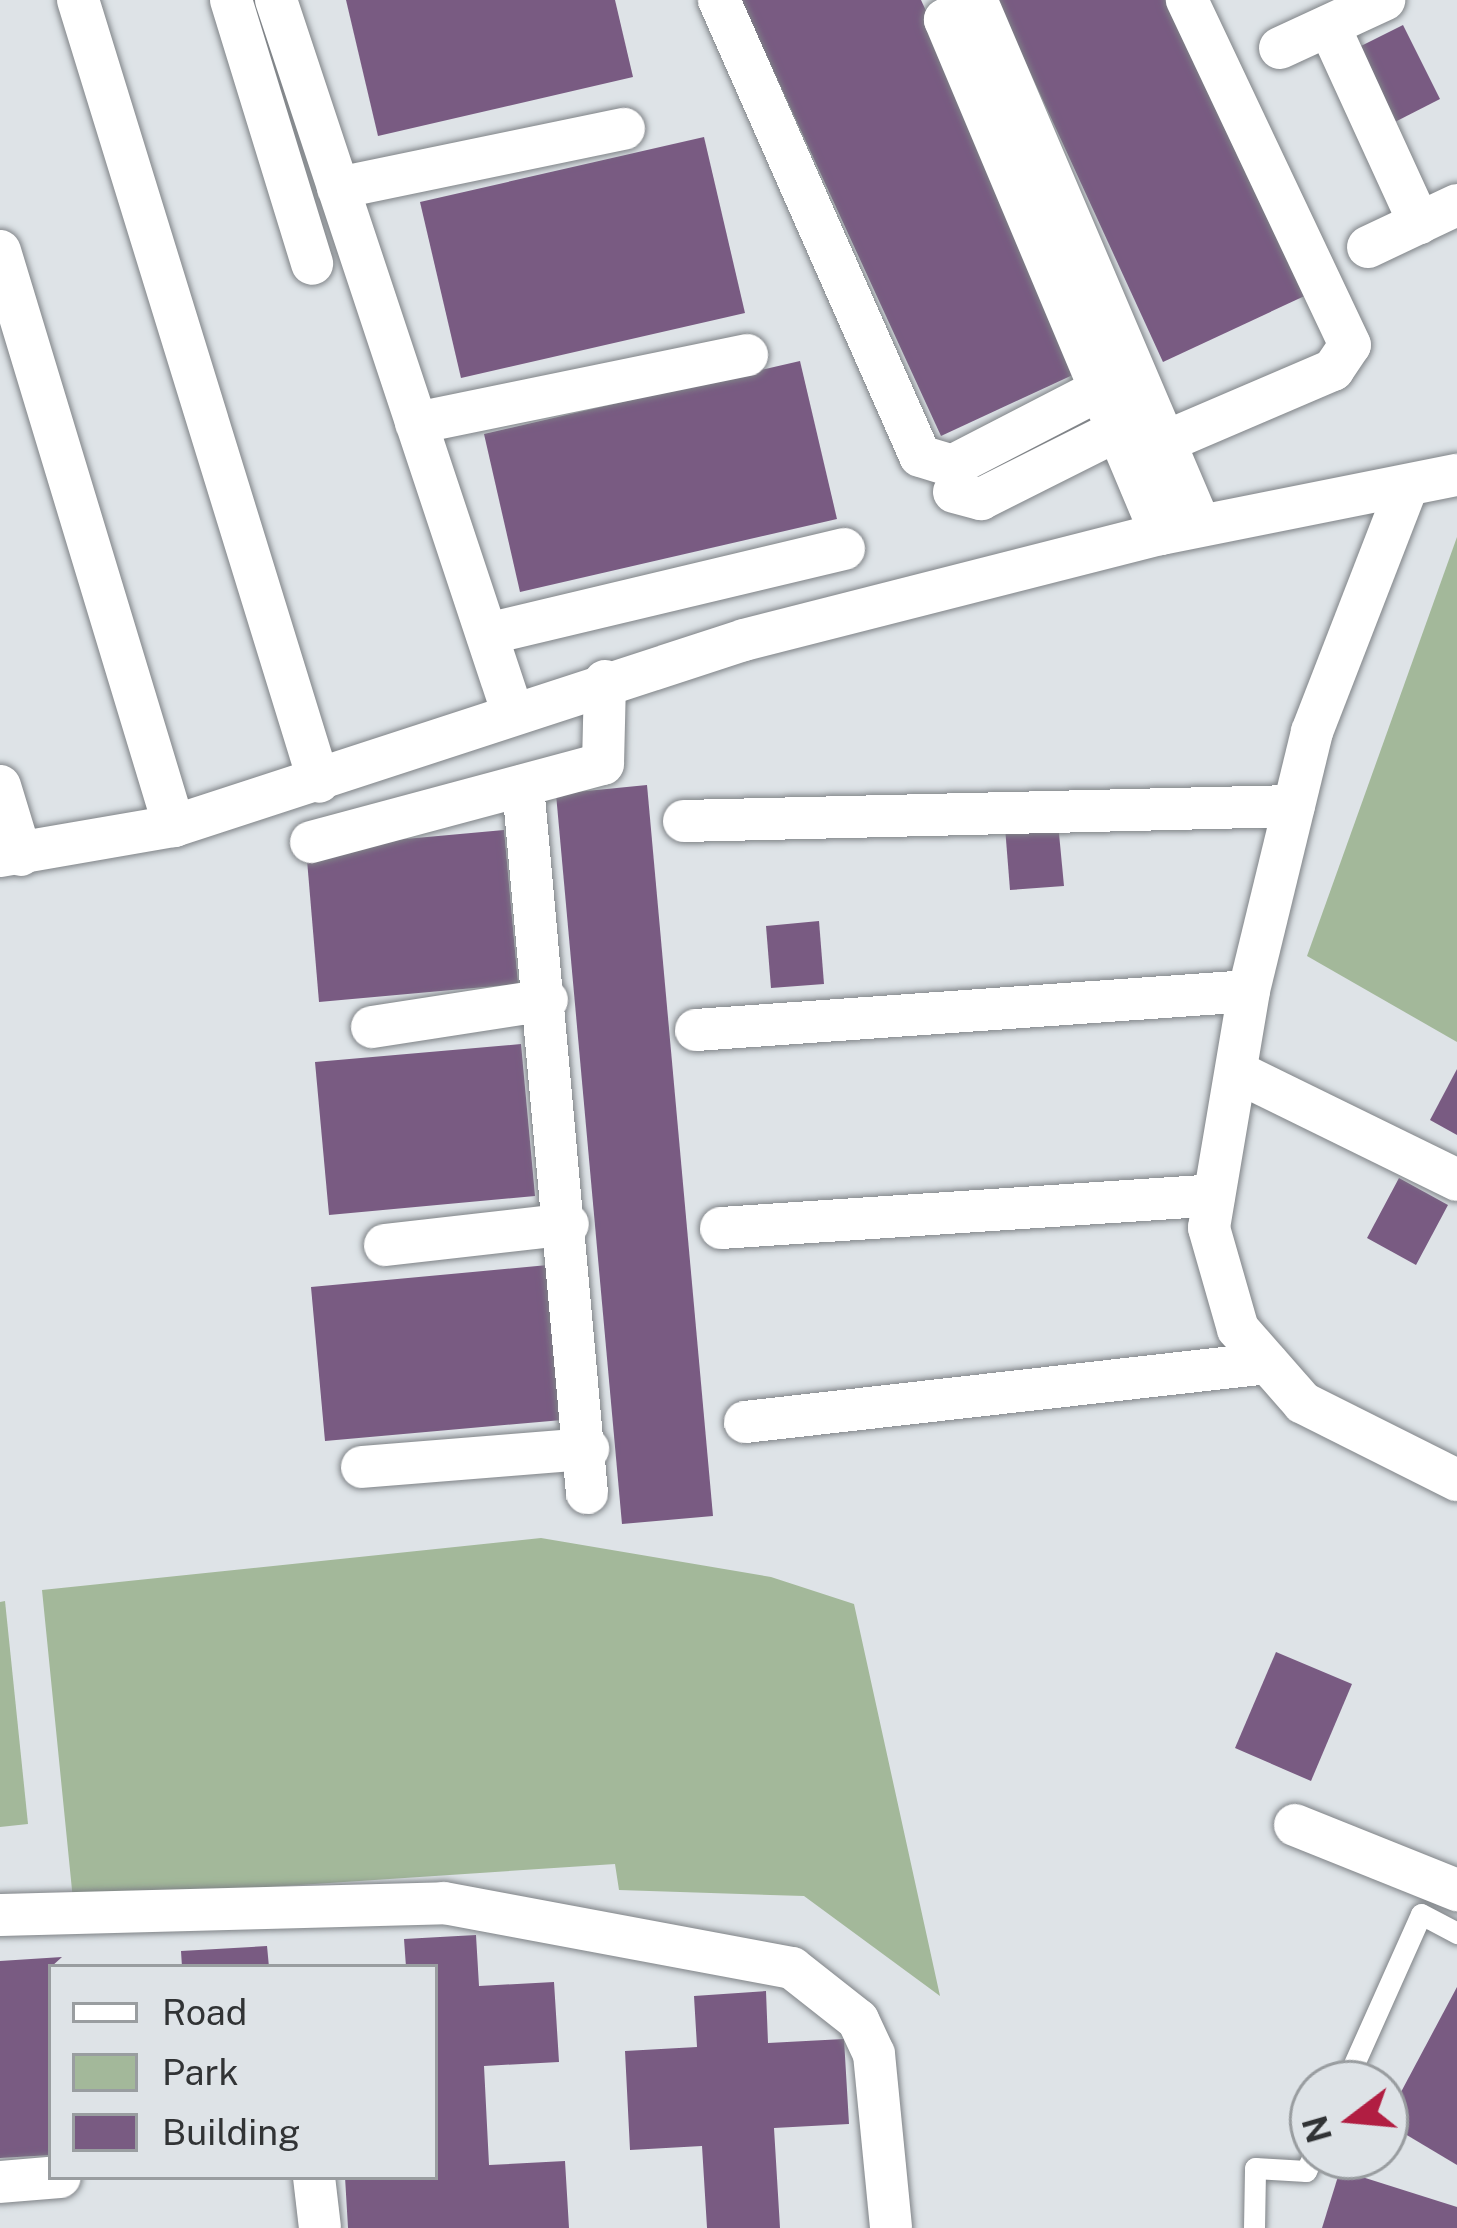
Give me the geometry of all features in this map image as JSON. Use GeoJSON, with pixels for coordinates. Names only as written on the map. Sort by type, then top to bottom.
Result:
{"type":"FeatureCollection","features":[{"type":"Feature","properties":{"kind":"street"},"geometry":{"type":"LineString","coordinates":[[78,0],[319,782]]}},
{"type":"Feature","properties":{"kind":"street"},"geometry":{"type":"LineString","coordinates":[[231,0],[312,263]]}},
{"type":"Feature","properties":{"kind":"street"},"geometry":{"type":"LineString","coordinates":[[276,0],[513,714]]}},
{"type":"Feature","properties":{"kind":"street"},"geometry":{"type":"LineString","coordinates":[[719,0],[920,456],[952,466],[1120,379]]}},
{"type":"Feature","properties":{"kind":"street"},"geometry":{"type":"LineString","coordinates":[[1167,441],[1334,370],[1350,345],[1186,0]]}},
{"type":"Feature","properties":{"kind":"street"},"geometry":{"type":"LineString","coordinates":[[1280,48],[1384,0]]}},
{"type":"Feature","properties":{"kind":"street"},"geometry":{"type":"LineString","coordinates":[[1181,530],[1120,429],[1120,379],[978,4],[945,20],[1120,379],[1167,441],[1181,530]]}},
{"type":"Feature","properties":{"kind":"street"},"geometry":{"type":"LineString","coordinates":[[1329,26],[1438,214],[1368,247]]}},
{"type":"Feature","properties":{"kind":"street"},"geometry":{"type":"LineString","coordinates":[[338,188],[624,128]]}},
{"type":"Feature","properties":{"kind":"street"},"geometry":{"type":"LineString","coordinates":[[0,251],[174,826]]}},
{"type":"Feature","properties":{"kind":"street"},"geometry":{"type":"LineString","coordinates":[[416,423],[747,355]]}},
{"type":"Feature","properties":{"kind":"street"},"geometry":{"type":"LineString","coordinates":[[954,492],[981,499],[1120,429]]}},
{"type":"Feature","properties":{"kind":"street"},"geometry":{"type":"LineString","coordinates":[[0,786],[10,855],[174,826],[319,782],[605,681],[1181,530],[1405,493],[1457,475]]}},
{"type":"Feature","properties":{"kind":"street"},"geometry":{"type":"LineString","coordinates":[[1405,493],[1294,806],[1250,991],[1209,1228],[1238,1329],[1304,1403],[1457,1480]]}},
{"type":"Feature","properties":{"kind":"street"},"geometry":{"type":"LineString","coordinates":[[487,634],[844,549]]}},
{"type":"Feature","properties":{"kind":"street"},"geometry":{"type":"LineString","coordinates":[[311,842],[607,761],[605,681]]}},
{"type":"Feature","properties":{"kind":"street"},"geometry":{"type":"LineString","coordinates":[[523,786],[568,1224],[588,1449],[586,1493]]}},
{"type":"Feature","properties":{"kind":"street"},"geometry":{"type":"LineString","coordinates":[[684,821],[1294,806]]}},
{"type":"Feature","properties":{"kind":"street"},"geometry":{"type":"LineString","coordinates":[[696,1030],[1250,991]]}},
{"type":"Feature","properties":{"kind":"street"},"geometry":{"type":"LineString","coordinates":[[372,1027],[547,1000]]}},
{"type":"Feature","properties":{"kind":"street"},"geometry":{"type":"LineString","coordinates":[[1237,1072],[1457,1180]]}},
{"type":"Feature","properties":{"kind":"street"},"geometry":{"type":"LineString","coordinates":[[722,1228],[1214,1195]]}},
{"type":"Feature","properties":{"kind":"street"},"geometry":{"type":"LineString","coordinates":[[385,1245],[568,1224]]}},
{"type":"Feature","properties":{"kind":"street"},"geometry":{"type":"LineString","coordinates":[[745,1422],[1268,1363]]}},
{"type":"Feature","properties":{"kind":"street"},"geometry":{"type":"LineString","coordinates":[[362,1467],[588,1449]]}},
{"type":"Feature","properties":{"kind":"street"},"geometry":{"type":"LineString","coordinates":[[1294,1825],[1457,1890]]}},
{"type":"Feature","properties":{"kind":"street"},"geometry":{"type":"LineString","coordinates":[[0,1915],[444,1903],[792,1968],[858,2020],[874,2054],[891,2228]]}},
{"type":"Feature","properties":{"kind":"street"},"geometry":{"type":"LineString","coordinates":[[0,2182],[48,2178]]}},
{"type":"Feature","properties":{"kind":"street"},"geometry":{"type":"LineString","coordinates":[[314,2180],[320,2228]]}},
{"type":"Feature","properties":{"kind":"lane"},"geometry":{"type":"LineString","coordinates":[[1356,2060],[1421,1914],[1457,1933]]}},
{"type":"Feature","properties":{"kind":"lane"},"geometry":{"type":"LineString","coordinates":[[1254,2228],[1255,2168],[1289,2170]]}},
{"type":"Feature","properties":{"kind":"green space"},"geometry":{"type":"Polygon","coordinates":[[[1457,537],[1457,1042],[1307,956],[1457,537]]]}},
{"type":"Feature","properties":{"kind":"green space"},"geometry":{"type":"Polygon","coordinates":[[[541,1538],[771,1577],[854,1604],[940,1996],[804,1896],[619,1890],[615,1864],[73,1900],[42,1590],[541,1538]]]}},
{"type":"Feature","properties":{"kind":"green space"},"geometry":{"type":"Polygon","coordinates":[[[5,1601],[28,1824],[0,1827],[0,1602],[5,1601]]]}},
{"type":"Feature","properties":{"kind":"building"},"geometry":{"type":"Polygon","coordinates":[[[346,0],[615,0],[633,77],[378,136],[346,0]]]}},
{"type":"Feature","properties":{"kind":"building"},"geometry":{"type":"Polygon","coordinates":[[[741,0],[921,0],[1090,367],[941,436],[741,0]]]}},
{"type":"Feature","properties":{"kind":"building"},"geometry":{"type":"Polygon","coordinates":[[[997,0],[1177,0],[1311,293],[1163,362],[997,0]]]}},
{"type":"Feature","properties":{"kind":"building"},"geometry":{"type":"Polygon","coordinates":[[[1403,25],[1440,99],[1389,125],[1351,51],[1403,25]]]}},
{"type":"Feature","properties":{"kind":"building"},"geometry":{"type":"Polygon","coordinates":[[[704,137],[745,313],[461,378],[420,202],[704,137]]]}},
{"type":"Feature","properties":{"kind":"building"},"geometry":{"type":"Polygon","coordinates":[[[800,361],[837,519],[520,592],[484,434],[800,361]]]}},
{"type":"Feature","properties":{"kind":"building"},"geometry":{"type":"Polygon","coordinates":[[[647,785],[713,1516],[622,1524],[556,794],[647,785]]]}},
{"type":"Feature","properties":{"kind":"building"},"geometry":{"type":"Polygon","coordinates":[[[1058,823],[1064,886],[1010,890],[1005,827],[1058,823]]]}},
{"type":"Feature","properties":{"kind":"building"},"geometry":{"type":"Polygon","coordinates":[[[504,830],[518,984],[319,1002],[306,848],[504,830]]]}},
{"type":"Feature","properties":{"kind":"building"},"geometry":{"type":"Polygon","coordinates":[[[819,921],[824,984],[771,988],[766,926],[819,921]]]}},
{"type":"Feature","properties":{"kind":"building"},"geometry":{"type":"Polygon","coordinates":[[[521,1044],[535,1196],[329,1215],[315,1062],[521,1044]]]}},
{"type":"Feature","properties":{"kind":"building"},"geometry":{"type":"Polygon","coordinates":[[[1457,1069],[1457,1135],[1430,1120],[1457,1069]]]}},
{"type":"Feature","properties":{"kind":"building"},"geometry":{"type":"Polygon","coordinates":[[[1399,1178],[1448,1205],[1416,1265],[1367,1238],[1399,1178]]]}},
{"type":"Feature","properties":{"kind":"building"},"geometry":{"type":"Polygon","coordinates":[[[548,1265],[562,1420],[325,1441],[311,1287],[548,1265]]]}},
{"type":"Feature","properties":{"kind":"building"},"geometry":{"type":"Polygon","coordinates":[[[1276,1652],[1352,1684],[1311,1781],[1235,1748],[1276,1652]]]}},
{"type":"Feature","properties":{"kind":"building"},"geometry":{"type":"Polygon","coordinates":[[[476,1935],[479,1986],[554,1982],[559,2062],[484,2066],[489,2165],[565,2161],[569,2228],[348,2228],[345,2180],[438,2180],[438,1964],[406,1964],[404,1939],[476,1935]]]}},
{"type":"Feature","properties":{"kind":"building"},"geometry":{"type":"Polygon","coordinates":[[[267,1946],[269,1964],[182,1964],[181,1951],[267,1946]]]}},
{"type":"Feature","properties":{"kind":"building"},"geometry":{"type":"Polygon","coordinates":[[[62,1957],[48,1964],[48,2155],[0,2158],[0,1961],[62,1957]]]}},
{"type":"Feature","properties":{"kind":"building"},"geometry":{"type":"Polygon","coordinates":[[[1457,1987],[1457,2165],[1409,2136],[1409,2077],[1457,1987]]]}},
{"type":"Feature","properties":{"kind":"building"},"geometry":{"type":"Polygon","coordinates":[[[766,1991],[768,2043],[844,2039],[849,2124],[774,2128],[780,2228],[707,2228],[702,2146],[630,2150],[625,2051],[697,2047],[694,1996],[766,1991]]]}},
{"type":"Feature","properties":{"kind":"building"},"geometry":{"type":"Polygon","coordinates":[[[1337,2180],[1372,2180],[1457,2207],[1457,2228],[1322,2228],[1337,2180]]]}}]}
